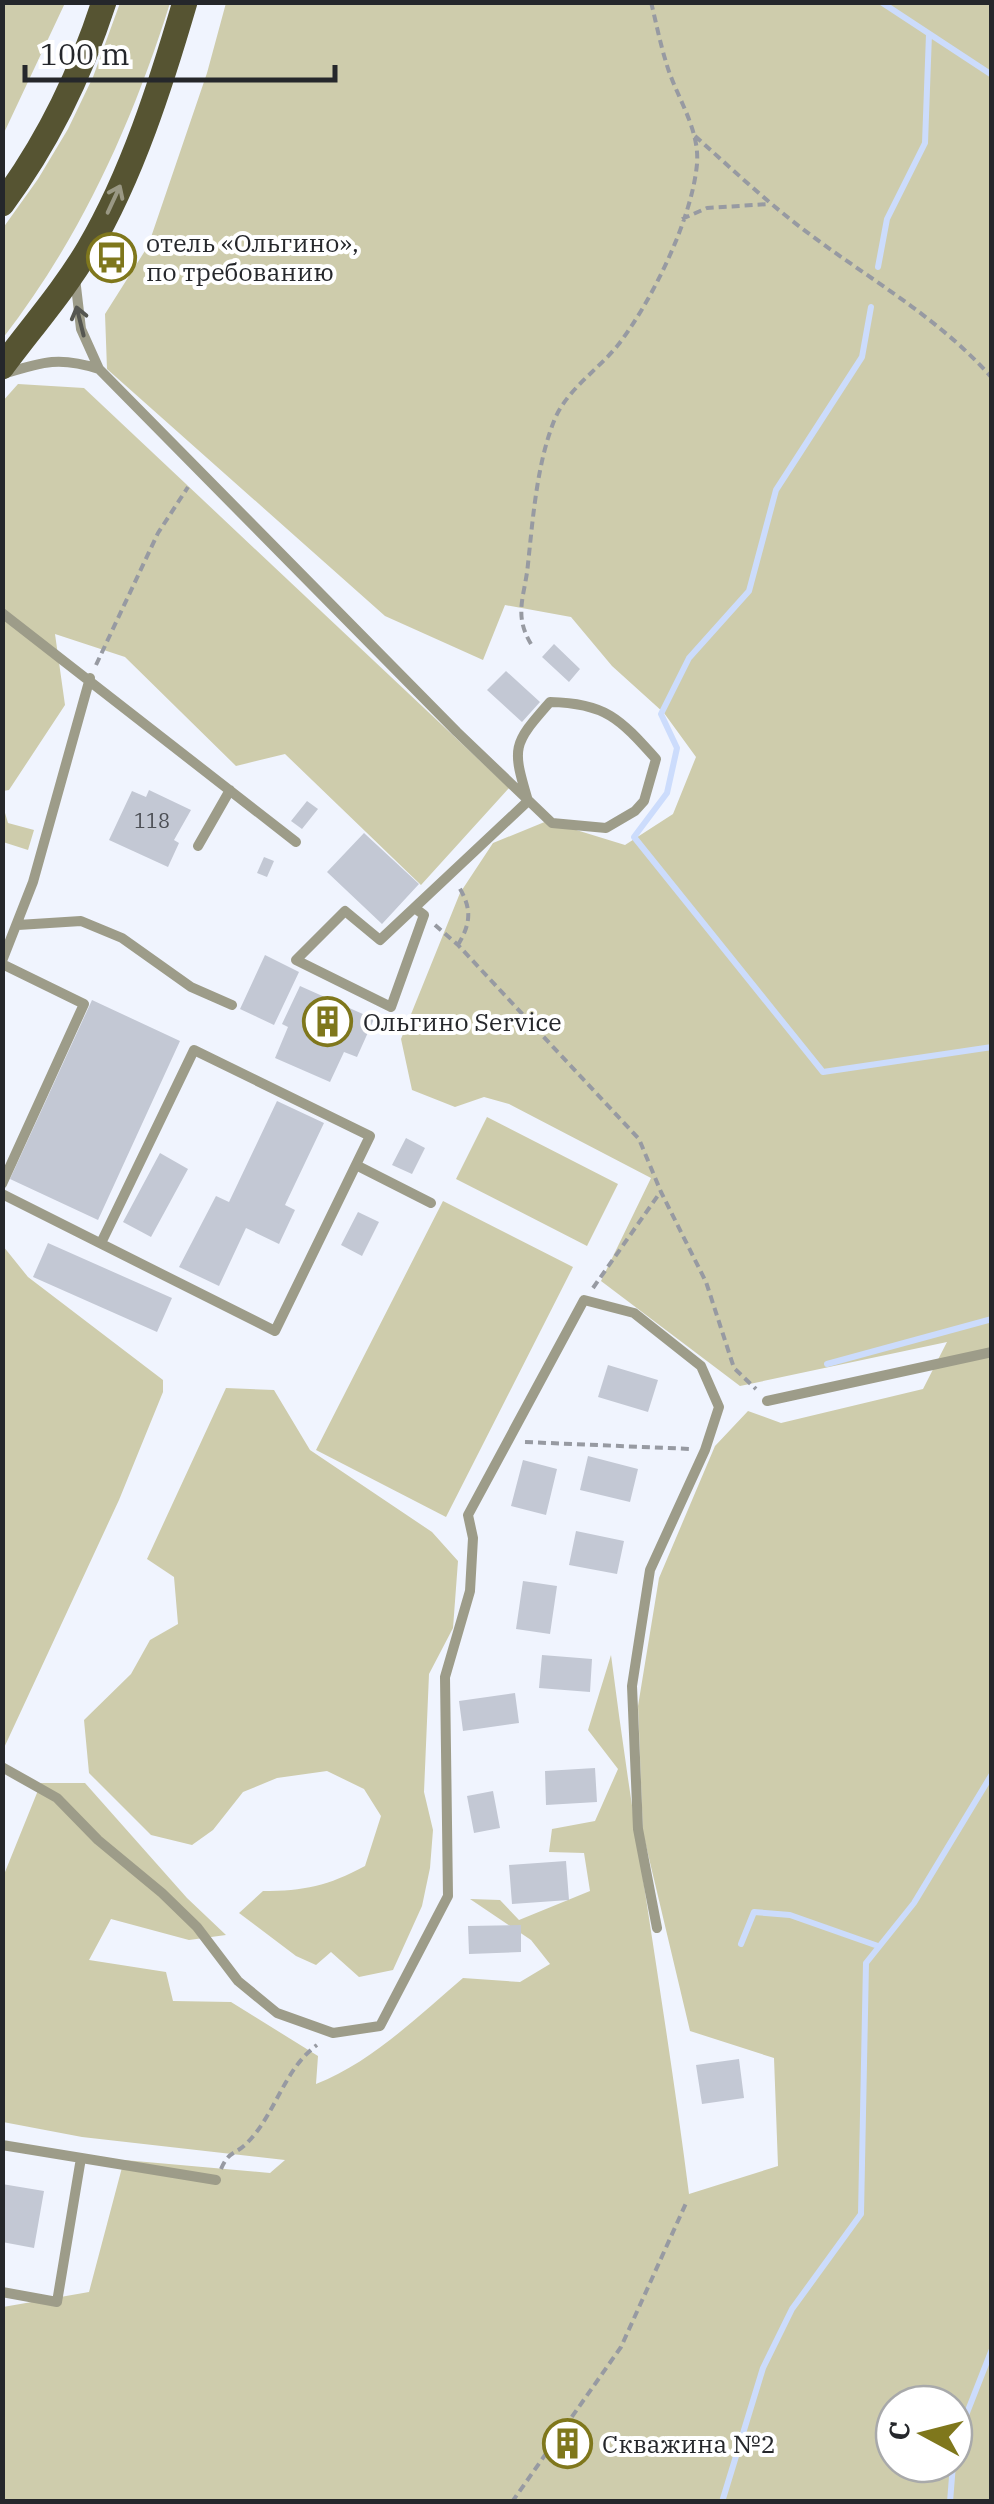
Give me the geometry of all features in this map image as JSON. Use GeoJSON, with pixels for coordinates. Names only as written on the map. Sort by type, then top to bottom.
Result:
{"type":"FeatureCollection","features":[{"type":"Feature","properties":{"kind":"main road"},"geometry":{"type":"LineString","coordinates":[[2,204],[26,172],[67,99],[104,2]]}},
{"type":"Feature","properties":{"kind":"main road"},"geometry":{"type":"LineString","coordinates":[[2,370],[75,269],[116,198],[170,54],[185,2]]}},
{"type":"Feature","properties":{"kind":"lane"},"geometry":{"type":"LineString","coordinates":[[75,269],[81,329],[99,369],[528,801],[552,822],[606,828],[635,811],[644,801],[656,759],[621,720],[577,702],[550,702],[522,733],[515,758],[528,801]]}},
{"type":"Feature","properties":{"kind":"lane"},"geometry":{"type":"LineString","coordinates":[[2,370],[46,360],[72,360],[99,369]]}},
{"type":"Feature","properties":{"kind":"lane"},"geometry":{"type":"LineString","coordinates":[[2,613],[296,842]]}},
{"type":"Feature","properties":{"kind":"lane"},"geometry":{"type":"LineString","coordinates":[[2,1184],[84,1004],[2,962],[33,882],[90,678]]}},
{"type":"Feature","properties":{"kind":"lane"},"geometry":{"type":"LineString","coordinates":[[198,846],[230,790]]}},
{"type":"Feature","properties":{"kind":"lane"},"geometry":{"type":"LineString","coordinates":[[420,912],[391,1007],[296,960],[346,911],[380,940],[420,912],[452,874],[528,801]]}},
{"type":"Feature","properties":{"kind":"lane"},"geometry":{"type":"LineString","coordinates":[[420,912],[435,925]]}},
{"type":"Feature","properties":{"kind":"lane"},"geometry":{"type":"LineString","coordinates":[[18,924],[81,921],[122,938],[191,987],[232,1005]]}},
{"type":"Feature","properties":{"kind":"lane"},"geometry":{"type":"LineString","coordinates":[[2,1194],[275,1331],[370,1136],[194,1050],[101,1243]]}},
{"type":"Feature","properties":{"kind":"lane"},"geometry":{"type":"LineString","coordinates":[[356,1165],[431,1203]]}},
{"type":"Feature","properties":{"kind":"lane"},"geometry":{"type":"LineString","coordinates":[[2,1766],[57,1798],[98,1840],[162,1893],[196,1927],[238,1981],[277,2012],[333,2033],[380,2026],[448,1896],[445,1678],[470,1591],[473,1538],[468,1515],[584,1300],[634,1313],[701,1366],[718,1408],[705,1450],[650,1570],[632,1686],[638,1829],[657,1928]]}},
{"type":"Feature","properties":{"kind":"lane"},"geometry":{"type":"LineString","coordinates":[[767,1400],[992,1352]]}},
{"type":"Feature","properties":{"kind":"lane"},"geometry":{"type":"LineString","coordinates":[[2,2145],[216,2180]]}},
{"type":"Feature","properties":{"kind":"lane"},"geometry":{"type":"LineString","coordinates":[[2,2292],[58,2302],[81,2158]]}},
{"type":"Feature","properties":{"kind":"path"},"geometry":{"type":"LineString","coordinates":[[531,644],[519,612],[526,591],[536,497],[554,420],[647,303],[693,186],[697,160],[694,136],[666,64],[651,2]]}},
{"type":"Feature","properties":{"kind":"path"},"geometry":{"type":"LineString","coordinates":[[694,136],[771,204],[894,290],[966,349],[992,378]]}},
{"type":"Feature","properties":{"kind":"path"},"geometry":{"type":"LineString","coordinates":[[682,219],[706,208],[771,204]]}},
{"type":"Feature","properties":{"kind":"path"},"geometry":{"type":"LineString","coordinates":[[90,678],[158,533],[188,487]]}},
{"type":"Feature","properties":{"kind":"path"},"geometry":{"type":"LineString","coordinates":[[452,874],[469,904],[469,926],[458,945]]}},
{"type":"Feature","properties":{"kind":"path"},"geometry":{"type":"LineString","coordinates":[[435,925],[639,1138],[660,1192],[706,1282],[734,1368],[767,1400]]}},
{"type":"Feature","properties":{"kind":"path"},"geometry":{"type":"LineString","coordinates":[[584,1300],[660,1192]]}},
{"type":"Feature","properties":{"kind":"path"},"geometry":{"type":"LineString","coordinates":[[508,1442],[705,1450]]}},
{"type":"Feature","properties":{"kind":"path"},"geometry":{"type":"LineString","coordinates":[[216,2180],[226,2155],[248,2142],[294,2066],[333,2033]]}},
{"type":"Feature","properties":{"kind":"path"},"geometry":{"type":"LineString","coordinates":[[512,2502],[621,2347],[686,2202]]}},
{"type":"Feature","properties":{"kind":"shaded area"},"geometry":{"type":"Polygon","coordinates":[[[2,3],[65,3],[3,135],[2,3]]]}},
{"type":"Feature","properties":{"kind":"shaded area"},"geometry":{"type":"Polygon","coordinates":[[[120,3],[170,3],[139,92],[101,178],[57,260],[3,338],[3,228],[68,129],[93,77],[120,3]]]}},
{"type":"Feature","properties":{"kind":"shaded area"},"geometry":{"type":"Polygon","coordinates":[[[226,3],[991,3],[991,2501],[3,2502],[3,2307],[89,2292],[124,2160],[270,2173],[285,2160],[82,2137],[3,2122],[3,1877],[41,1783],[85,1783],[187,1898],[226,1935],[189,1940],[111,1919],[89,1960],[166,1972],[173,2001],[231,2002],[318,2056],[316,2084],[375,2051],[463,1978],[520,1982],[550,1964],[531,1940],[470,1899],[500,1900],[519,1920],[590,1891],[584,1853],[549,1852],[552,1829],[595,1821],[618,1769],[588,1730],[611,1655],[689,2194],[778,2166],[774,2058],[690,2031],[643,1833],[638,1706],[659,1578],[715,1446],[748,1411],[781,1423],[923,1389],[947,1342],[740,1386],[601,1281],[651,1178],[509,1104],[484,1097],[455,1107],[412,1090],[401,1039],[460,893],[493,843],[547,821],[625,845],[673,814],[696,757],[664,713],[612,666],[571,617],[505,605],[483,660],[385,616],[107,369],[105,314],[148,246],[207,73],[226,3]]]}},
{"type":"Feature","properties":{"kind":"shaded area"},"geometry":{"type":"Polygon","coordinates":[[[18,384],[84,388],[509,788],[421,885],[285,754],[236,766],[125,657],[55,634],[65,705],[9,790],[3,791],[2,402],[18,384]]]}},
{"type":"Feature","properties":{"kind":"shaded area"},"geometry":{"type":"Polygon","coordinates":[[[3,806],[8,823],[34,830],[28,850],[3,842],[3,806]]]}},
{"type":"Feature","properties":{"kind":"shaded area"},"geometry":{"type":"Polygon","coordinates":[[[487,1117],[618,1184],[587,1246],[456,1179],[487,1117]]]}},
{"type":"Feature","properties":{"kind":"shaded area"},"geometry":{"type":"Polygon","coordinates":[[[443,1201],[573,1267],[446,1517],[316,1450],[443,1201]]]}},
{"type":"Feature","properties":{"kind":"shaded area"},"geometry":{"type":"Polygon","coordinates":[[[3,1246],[28,1277],[163,1380],[163,1392],[119,1500],[3,1750],[3,1246]]]}},
{"type":"Feature","properties":{"kind":"shaded area"},"geometry":{"type":"Polygon","coordinates":[[[226,1388],[274,1390],[310,1450],[432,1532],[458,1561],[453,1628],[429,1674],[424,1792],[433,1830],[430,1868],[422,1906],[393,1970],[359,1977],[331,1952],[316,1965],[296,1956],[239,1913],[263,1891],[316,1886],[365,1866],[381,1816],[364,1789],[327,1771],[277,1778],[243,1792],[213,1830],[192,1845],[151,1835],[89,1773],[84,1720],[131,1674],[150,1640],[178,1624],[174,1577],[147,1559],[226,1388]]]}},
{"type":"Feature","properties":{"kind":"building"},"geometry":{"type":"Polygon","coordinates":[[[554,644],[580,669],[569,682],[542,657],[554,644]]]}},
{"type":"Feature","properties":{"kind":"building"},"geometry":{"type":"Polygon","coordinates":[[[506,671],[540,702],[522,722],[487,690],[506,671]]]}},
{"type":"Feature","properties":{"kind":"building"},"geometry":{"type":"Polygon","coordinates":[[[149,790],[191,810],[174,840],[179,843],[168,867],[109,840],[132,791],[146,797],[149,790]]]}},
{"type":"Feature","properties":{"kind":"building"},"geometry":{"type":"Polygon","coordinates":[[[307,801],[318,809],[302,829],[291,821],[307,801]]]}},
{"type":"Feature","properties":{"kind":"building"},"geometry":{"type":"Polygon","coordinates":[[[364,833],[419,884],[382,924],[327,872],[364,833]]]}},
{"type":"Feature","properties":{"kind":"building"},"geometry":{"type":"Polygon","coordinates":[[[264,857],[274,861],[267,877],[257,873],[264,857]]]}},
{"type":"Feature","properties":{"kind":"building"},"geometry":{"type":"Polygon","coordinates":[[[265,955],[299,972],[274,1025],[240,1009],[265,955]]]}},
{"type":"Feature","properties":{"kind":"building","name":"Ольгино Service"},"geometry":{"type":"Polygon","coordinates":[[[300,986],[374,1019],[357,1057],[344,1052],[330,1082],[275,1058],[288,1027],[282,1024],[300,986]]]}},
{"type":"Feature","properties":{"kind":"building"},"geometry":{"type":"Polygon","coordinates":[[[92,1000],[180,1041],[98,1220],[10,1179],[92,1000]]]}},
{"type":"Feature","properties":{"kind":"building"},"geometry":{"type":"Polygon","coordinates":[[[277,1101],[324,1123],[285,1205],[295,1210],[279,1244],[246,1228],[219,1286],[179,1267],[216,1196],[229,1202],[277,1101]]]}},
{"type":"Feature","properties":{"kind":"building"},"geometry":{"type":"Polygon","coordinates":[[[406,1138],[425,1148],[412,1174],[392,1165],[406,1138]]]}},
{"type":"Feature","properties":{"kind":"building"},"geometry":{"type":"Polygon","coordinates":[[[160,1153],[188,1169],[151,1237],[123,1222],[160,1153]]]}},
{"type":"Feature","properties":{"kind":"building"},"geometry":{"type":"Polygon","coordinates":[[[358,1212],[379,1222],[362,1256],[341,1245],[358,1212]]]}},
{"type":"Feature","properties":{"kind":"building"},"geometry":{"type":"Polygon","coordinates":[[[48,1243],[172,1298],[157,1332],[33,1277],[48,1243]]]}},
{"type":"Feature","properties":{"kind":"building"},"geometry":{"type":"Polygon","coordinates":[[[608,1365],[658,1380],[648,1412],[598,1397],[608,1365]]]}},
{"type":"Feature","properties":{"kind":"building"},"geometry":{"type":"Polygon","coordinates":[[[588,1456],[638,1469],[630,1502],[580,1490],[588,1456]]]}},
{"type":"Feature","properties":{"kind":"building"},"geometry":{"type":"Polygon","coordinates":[[[523,1460],[557,1469],[546,1515],[511,1506],[523,1460]]]}},
{"type":"Feature","properties":{"kind":"building"},"geometry":{"type":"Polygon","coordinates":[[[576,1531],[624,1541],[617,1574],[569,1565],[576,1531]]]}},
{"type":"Feature","properties":{"kind":"building"},"geometry":{"type":"Polygon","coordinates":[[[523,1581],[557,1586],[550,1634],[516,1629],[523,1581]]]}},
{"type":"Feature","properties":{"kind":"building"},"geometry":{"type":"Polygon","coordinates":[[[542,1655],[592,1659],[590,1692],[539,1688],[542,1655]]]}},
{"type":"Feature","properties":{"kind":"building"},"geometry":{"type":"Polygon","coordinates":[[[515,1693],[519,1723],[463,1731],[459,1701],[515,1693]]]}},
{"type":"Feature","properties":{"kind":"building"},"geometry":{"type":"Polygon","coordinates":[[[595,1768],[597,1802],[546,1805],[545,1771],[595,1768]]]}},
{"type":"Feature","properties":{"kind":"building"},"geometry":{"type":"Polygon","coordinates":[[[493,1791],[500,1828],[474,1833],[467,1796],[493,1791]]]}},
{"type":"Feature","properties":{"kind":"building"},"geometry":{"type":"Polygon","coordinates":[[[566,1861],[569,1900],[512,1904],[509,1865],[566,1861]]]}},
{"type":"Feature","properties":{"kind":"building"},"geometry":{"type":"Polygon","coordinates":[[[521,1925],[521,1952],[469,1954],[468,1926],[521,1925]]]}},
{"type":"Feature","properties":{"kind":"building"},"geometry":{"type":"Polygon","coordinates":[[[739,2059],[744,2098],[702,2104],[696,2065],[739,2059]]]}},
{"type":"Feature","properties":{"kind":"building"},"geometry":{"type":"Polygon","coordinates":[[[2,2184],[44,2191],[34,2248],[2,2242],[2,2184]]]}},
{"type":"Feature","properties":{"kind":"waterway"},"geometry":{"type":"LineString","coordinates":[[881,2],[992,75]]}},
{"type":"Feature","properties":{"kind":"waterway"},"geometry":{"type":"LineString","coordinates":[[878,267],[887,219],[925,143],[929,34]]}},
{"type":"Feature","properties":{"kind":"waterway"},"geometry":{"type":"LineString","coordinates":[[871,307],[862,357],[776,490],[749,591],[689,658],[661,714],[677,748],[667,793],[634,837],[823,1072],[992,1047]]}},
{"type":"Feature","properties":{"kind":"waterway"},"geometry":{"type":"LineString","coordinates":[[827,1364],[992,1319]]}},
{"type":"Feature","properties":{"kind":"waterway"},"geometry":{"type":"LineString","coordinates":[[722,2502],[763,2368],[792,2309],[861,2214],[866,1963],[914,1903],[992,1774]]}},
{"type":"Feature","properties":{"kind":"waterway"},"geometry":{"type":"LineString","coordinates":[[741,1944],[754,1912],[790,1915],[878,1946]]}},
{"type":"Feature","properties":{"kind":"waterway"},"geometry":{"type":"LineString","coordinates":[[974,2395],[992,2349]]}},
{"type":"Feature","properties":{"kind":"waterway"},"geometry":{"type":"LineString","coordinates":[[950,2502],[951,2484]]}},
{"type":"Feature","properties":{"kind":"place","name":"отель «Ольгино», по требованию"},"geometry":{"type":"Point","coordinates":[111,257]}},
{"type":"Feature","properties":{"kind":"place","name":"Ольгино Service"},"geometry":{"type":"Point","coordinates":[328,1022]}},
{"type":"Feature","properties":{"kind":"place","name":"Скважина №2"},"geometry":{"type":"Point","coordinates":[567,2444]}}]}
